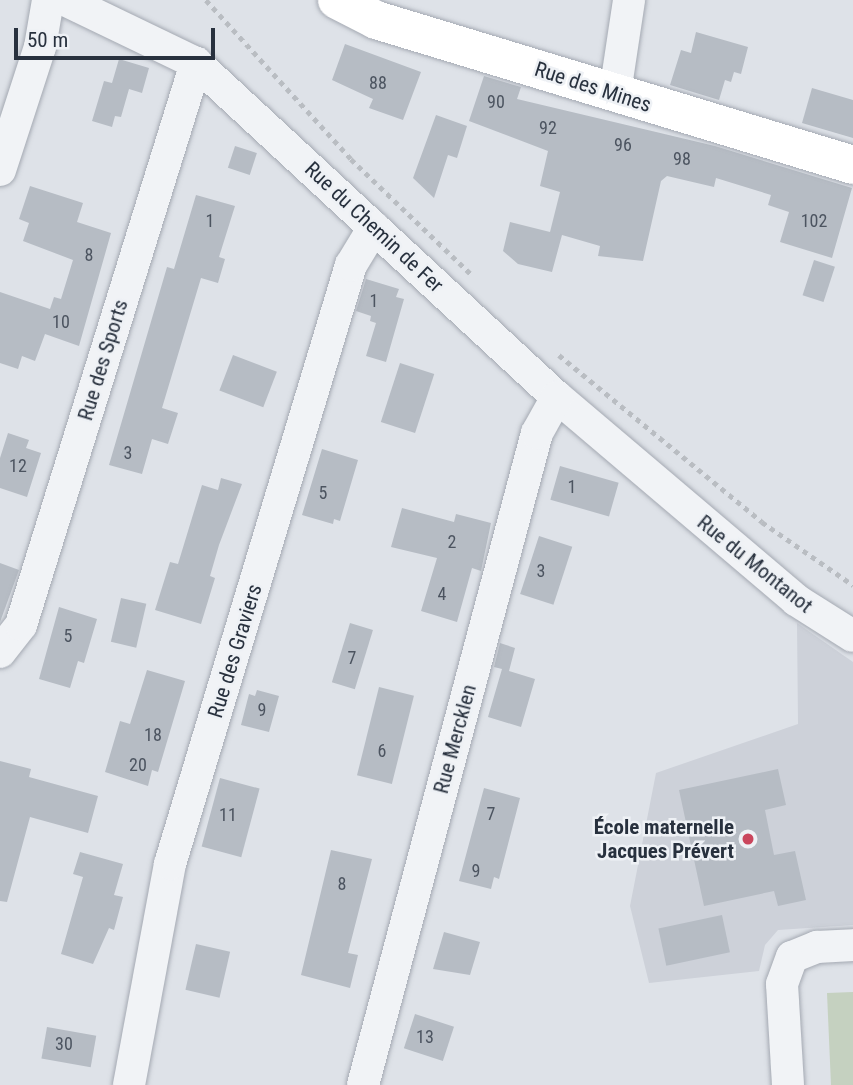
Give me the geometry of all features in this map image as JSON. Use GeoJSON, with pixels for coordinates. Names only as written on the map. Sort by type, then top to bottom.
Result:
{"type":"FeatureCollection","features":[{"type":"Feature","properties":{"kind":"street"},"geometry":{"type":"LineString","coordinates":[[0,170],[40,47],[48,0]]}},
{"type":"Feature","properties":{"kind":"street","name":"Rue du Chemin de Fer"},"geometry":{"type":"LineString","coordinates":[[65,0],[196,63],[557,397],[661,487]]}},
{"type":"Feature","properties":{"kind":"street","name":"Rue des Mines"},"geometry":{"type":"LineString","coordinates":[[337,0],[376,20],[853,165]]}},
{"type":"Feature","properties":{"kind":"street"},"geometry":{"type":"LineString","coordinates":[[615,93],[629,0]]}},
{"type":"Feature","properties":{"kind":"street","name":"Rue des Sports"},"geometry":{"type":"LineString","coordinates":[[0,652],[21,625],[196,63]]}},
{"type":"Feature","properties":{"kind":"street","name":"Rue des Graviers"},"geometry":{"type":"LineString","coordinates":[[129,1085],[170,864],[351,265],[374,228]]}},
{"type":"Feature","properties":{"kind":"street","name":"Rue Mercklen"},"geometry":{"type":"LineString","coordinates":[[363,1085],[537,433],[557,397]]}},
{"type":"Feature","properties":{"kind":"street","name":"Rue du Montanot"},"geometry":{"type":"LineString","coordinates":[[661,487],[796,600],[853,636]]}},
{"type":"Feature","properties":{"kind":"street"},"geometry":{"type":"LineString","coordinates":[[788,1085],[782,984],[792,957],[817,947],[853,946]]}},
{"type":"Feature","properties":{"kind":"path"},"geometry":{"type":"LineString","coordinates":[[206,0],[351,159],[479,282]]}},
{"type":"Feature","properties":{"kind":"path"},"geometry":{"type":"LineString","coordinates":[[549,348],[762,522],[853,585]]}},
{"type":"Feature","properties":{"kind":"shaded area","name":"École maternelle Jacques Prévert"},"geometry":{"type":"Polygon","coordinates":[[[797,623],[853,662],[853,925],[778,930],[765,945],[759,971],[649,983],[630,906],[656,773],[798,724],[797,623]]]}},
{"type":"Feature","properties":{"kind":"green space"},"geometry":{"type":"Polygon","coordinates":[[[853,992],[853,1085],[831,1085],[827,993],[853,992]]]}},
{"type":"Feature","properties":{"kind":"building"},"geometry":{"type":"Polygon","coordinates":[[[696,32],[748,47],[741,74],[734,72],[731,82],[725,80],[719,100],[670,85],[681,50],[691,53],[696,32]]]}},
{"type":"Feature","properties":{"kind":"building"},"geometry":{"type":"Polygon","coordinates":[[[345,44],[421,72],[403,120],[369,108],[373,99],[332,80],[345,44]]]}},
{"type":"Feature","properties":{"kind":"building"},"geometry":{"type":"Polygon","coordinates":[[[119,59],[149,68],[142,93],[129,89],[121,117],[115,116],[112,127],[92,121],[104,81],[112,83],[119,59]]]}},
{"type":"Feature","properties":{"kind":"building"},"geometry":{"type":"Polygon","coordinates":[[[484,76],[521,87],[517,99],[715,146],[852,188],[832,258],[780,242],[789,212],[768,205],[771,195],[716,178],[714,187],[667,176],[661,181],[643,261],[598,256],[600,246],[562,235],[552,272],[518,264],[503,251],[510,222],[550,232],[560,192],[540,186],[548,151],[469,121],[484,76]]]}},
{"type":"Feature","properties":{"kind":"building"},"geometry":{"type":"Polygon","coordinates":[[[812,88],[853,100],[853,138],[802,123],[812,88]]]}},
{"type":"Feature","properties":{"kind":"building"},"geometry":{"type":"Polygon","coordinates":[[[436,115],[467,126],[457,158],[448,155],[434,198],[413,178],[436,115]]]}},
{"type":"Feature","properties":{"kind":"building"},"geometry":{"type":"Polygon","coordinates":[[[235,146],[257,153],[250,175],[228,168],[235,146]]]}},
{"type":"Feature","properties":{"kind":"building"},"geometry":{"type":"Polygon","coordinates":[[[30,186],[83,203],[77,222],[111,233],[79,346],[45,334],[35,361],[22,356],[18,369],[0,363],[0,292],[50,309],[54,297],[61,299],[73,260],[23,241],[29,223],[19,219],[30,186]]]}},
{"type":"Feature","properties":{"kind":"building"},"geometry":{"type":"Polygon","coordinates":[[[196,195],[235,206],[219,257],[225,259],[218,283],[201,278],[162,408],[178,413],[168,444],[152,439],[142,474],[109,465],[167,267],[174,269],[196,195]]]}},
{"type":"Feature","properties":{"kind":"building"},"geometry":{"type":"Polygon","coordinates":[[[814,260],[835,267],[823,302],[803,295],[814,260]]]}},
{"type":"Feature","properties":{"kind":"building"},"geometry":{"type":"Polygon","coordinates":[[[366,279],[399,289],[396,297],[404,299],[386,362],[366,356],[376,323],[370,321],[371,316],[356,311],[366,279]]]}},
{"type":"Feature","properties":{"kind":"building"},"geometry":{"type":"Polygon","coordinates":[[[233,355],[277,372],[263,407],[219,390],[233,355]]]}},
{"type":"Feature","properties":{"kind":"building"},"geometry":{"type":"Polygon","coordinates":[[[400,363],[434,374],[415,433],[381,422],[400,363]]]}},
{"type":"Feature","properties":{"kind":"building"},"geometry":{"type":"Polygon","coordinates":[[[8,433],[29,440],[26,448],[41,453],[27,497],[0,488],[0,458],[8,433]]]}},
{"type":"Feature","properties":{"kind":"building"},"geometry":{"type":"Polygon","coordinates":[[[322,449],[358,460],[340,521],[334,519],[333,524],[302,515],[322,449]]]}},
{"type":"Feature","properties":{"kind":"building"},"geometry":{"type":"Polygon","coordinates":[[[560,466],[619,483],[609,516],[550,500],[560,466]]]}},
{"type":"Feature","properties":{"kind":"building"},"geometry":{"type":"Polygon","coordinates":[[[221,478],[242,484],[219,545],[210,576],[215,578],[201,624],[155,610],[170,562],[178,564],[202,485],[218,490],[221,478]]]}},
{"type":"Feature","properties":{"kind":"building"},"geometry":{"type":"Polygon","coordinates":[[[402,508],[454,522],[456,514],[491,523],[481,571],[472,568],[457,622],[421,611],[437,558],[391,547],[402,508]]]}},
{"type":"Feature","properties":{"kind":"building"},"geometry":{"type":"Polygon","coordinates":[[[539,536],[572,547],[553,605],[520,594],[539,536]]]}},
{"type":"Feature","properties":{"kind":"building"},"geometry":{"type":"Polygon","coordinates":[[[0,563],[19,570],[0,622],[0,563]]]}},
{"type":"Feature","properties":{"kind":"building"},"geometry":{"type":"Polygon","coordinates":[[[121,598],[146,604],[136,648],[111,642],[121,598]]]}},
{"type":"Feature","properties":{"kind":"building"},"geometry":{"type":"Polygon","coordinates":[[[59,607],[97,619],[84,663],[78,661],[70,688],[39,679],[59,607]]]}},
{"type":"Feature","properties":{"kind":"building"},"geometry":{"type":"Polygon","coordinates":[[[350,623],[373,630],[355,689],[332,682],[350,623]]]}},
{"type":"Feature","properties":{"kind":"building"},"geometry":{"type":"Polygon","coordinates":[[[500,643],[515,648],[509,671],[535,679],[521,727],[488,717],[502,669],[494,667],[500,643]]]}},
{"type":"Feature","properties":{"kind":"building"},"geometry":{"type":"Polygon","coordinates":[[[147,670],[185,681],[158,772],[152,770],[148,786],[105,772],[120,721],[130,724],[147,670]]]}},
{"type":"Feature","properties":{"kind":"building"},"geometry":{"type":"Polygon","coordinates":[[[379,687],[414,696],[392,784],[357,775],[379,687]]]}},
{"type":"Feature","properties":{"kind":"building"},"geometry":{"type":"Polygon","coordinates":[[[257,690],[279,696],[269,732],[241,725],[249,694],[255,696],[257,690]]]}},
{"type":"Feature","properties":{"kind":"building"},"geometry":{"type":"Polygon","coordinates":[[[0,761],[31,769],[29,777],[98,796],[88,833],[30,817],[7,902],[0,901],[0,761]]]}},
{"type":"Feature","properties":{"kind":"building"},"geometry":{"type":"Polygon","coordinates":[[[778,769],[786,805],[765,810],[774,855],[795,851],[806,900],[778,906],[774,891],[704,906],[679,790],[778,769]]]}},
{"type":"Feature","properties":{"kind":"building"},"geometry":{"type":"Polygon","coordinates":[[[220,778],[260,789],[241,857],[202,847],[220,778]]]}},
{"type":"Feature","properties":{"kind":"building"},"geometry":{"type":"Polygon","coordinates":[[[484,788],[520,798],[499,879],[494,877],[491,889],[459,881],[484,788]]]}},
{"type":"Feature","properties":{"kind":"building"},"geometry":{"type":"Polygon","coordinates":[[[331,850],[372,859],[348,953],[358,955],[350,988],[301,975],[331,850]]]}},
{"type":"Feature","properties":{"kind":"building"},"geometry":{"type":"Polygon","coordinates":[[[80,852],[123,864],[114,895],[123,897],[114,930],[109,928],[93,964],[61,954],[83,877],[73,874],[80,852]]]}},
{"type":"Feature","properties":{"kind":"building"},"geometry":{"type":"Polygon","coordinates":[[[722,915],[730,952],[666,966],[658,929],[722,915]]]}},
{"type":"Feature","properties":{"kind":"building"},"geometry":{"type":"Polygon","coordinates":[[[444,932],[480,942],[470,975],[433,969],[444,932]]]}},
{"type":"Feature","properties":{"kind":"building"},"geometry":{"type":"Polygon","coordinates":[[[196,944],[230,952],[220,998],[185,990],[196,944]]]}},
{"type":"Feature","properties":{"kind":"building"},"geometry":{"type":"Polygon","coordinates":[[[415,1014],[454,1027],[443,1061],[404,1048],[415,1014]]]}},
{"type":"Feature","properties":{"kind":"building"},"geometry":{"type":"Polygon","coordinates":[[[47,1027],[96,1036],[91,1067],[41,1059],[47,1027]]]}},
{"type":"Feature","properties":{"kind":"place","name":"École maternelle Jacques Prévert"},"geometry":{"type":"Point","coordinates":[748,839]}}]}
